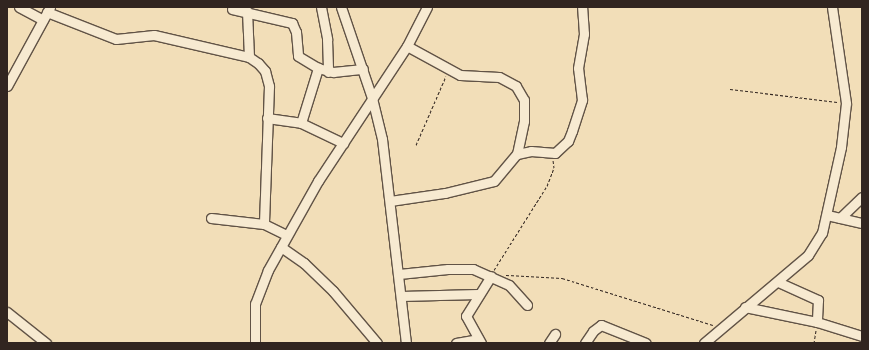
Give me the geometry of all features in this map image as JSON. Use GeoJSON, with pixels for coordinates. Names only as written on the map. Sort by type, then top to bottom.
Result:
{"type":"FeatureCollection","features":[{"type":"Feature","properties":{"kind":"street"},"geometry":{"type":"LineString","coordinates":[[19,7],[46,13],[116,39],[154,35],[249,57],[261,65],[268,78],[264,224]]}},
{"type":"Feature","properties":{"kind":"street"},"geometry":{"type":"LineString","coordinates":[[321,7],[327,39],[328,72]]}},
{"type":"Feature","properties":{"kind":"street"},"geometry":{"type":"LineString","coordinates":[[341,7],[363,69],[382,139],[406,343]]}},
{"type":"Feature","properties":{"kind":"street"},"geometry":{"type":"LineString","coordinates":[[255,343],[255,311],[258,294],[287,235],[343,143],[407,46],[428,7]]}},
{"type":"Feature","properties":{"kind":"street"},"geometry":{"type":"LineString","coordinates":[[517,154],[531,151],[551,154],[559,151],[568,141],[581,104],[578,68],[584,34],[582,7]]}},
{"type":"Feature","properties":{"kind":"street"},"geometry":{"type":"LineString","coordinates":[[704,343],[745,307],[778,282],[817,244],[827,215],[843,132],[846,103],[832,7]]}},
{"type":"Feature","properties":{"kind":"street"},"geometry":{"type":"LineString","coordinates":[[232,9],[247,11],[292,23],[296,32],[298,56],[318,68],[328,72],[363,69]]}},
{"type":"Feature","properties":{"kind":"street"},"geometry":{"type":"LineString","coordinates":[[247,11],[249,57]]}},
{"type":"Feature","properties":{"kind":"street"},"geometry":{"type":"LineString","coordinates":[[7,86],[46,13]]}},
{"type":"Feature","properties":{"kind":"street"},"geometry":{"type":"LineString","coordinates":[[390,201],[489,183],[497,178],[517,154],[525,110],[520,90],[499,77],[466,77],[448,70],[407,46]]}},
{"type":"Feature","properties":{"kind":"street"},"geometry":{"type":"LineString","coordinates":[[301,123],[318,68]]}},
{"type":"Feature","properties":{"kind":"street"},"geometry":{"type":"LineString","coordinates":[[268,118],[301,123],[343,143]]}},
{"type":"Feature","properties":{"kind":"street"},"geometry":{"type":"LineString","coordinates":[[840,218],[862,197]]}},
{"type":"Feature","properties":{"kind":"street"},"geometry":{"type":"LineString","coordinates":[[827,215],[862,223]]}},
{"type":"Feature","properties":{"kind":"street"},"geometry":{"type":"LineString","coordinates":[[211,218],[264,224],[287,235]]}},
{"type":"Feature","properties":{"kind":"street"},"geometry":{"type":"LineString","coordinates":[[281,247],[304,263],[324,282],[377,343]]}},
{"type":"Feature","properties":{"kind":"street"},"geometry":{"type":"LineString","coordinates":[[399,274],[467,268],[493,277],[509,285],[527,305]]}},
{"type":"Feature","properties":{"kind":"street"},"geometry":{"type":"LineString","coordinates":[[456,343],[480,341],[466,316],[478,294],[493,277]]}},
{"type":"Feature","properties":{"kind":"street"},"geometry":{"type":"LineString","coordinates":[[778,282],[818,300],[818,322]]}},
{"type":"Feature","properties":{"kind":"street"},"geometry":{"type":"LineString","coordinates":[[401,296],[478,294]]}},
{"type":"Feature","properties":{"kind":"street"},"geometry":{"type":"LineString","coordinates":[[745,307],[818,322],[862,336]]}},
{"type":"Feature","properties":{"kind":"street"},"geometry":{"type":"LineString","coordinates":[[7,312],[46,343]]}},
{"type":"Feature","properties":{"kind":"street"},"geometry":{"type":"LineString","coordinates":[[585,343],[601,325],[646,343]]}},
{"type":"Feature","properties":{"kind":"street"},"geometry":{"type":"LineString","coordinates":[[549,343],[555,334]]}},
{"type":"Feature","properties":{"kind":"path"},"geometry":{"type":"LineString","coordinates":[[416,145],[448,70]]}},
{"type":"Feature","properties":{"kind":"path"},"geometry":{"type":"LineString","coordinates":[[730,89],[846,103]]}},
{"type":"Feature","properties":{"kind":"path"},"geometry":{"type":"LineString","coordinates":[[551,154],[554,168],[547,186],[505,249],[493,277],[528,274],[562,278],[722,327]]}},
{"type":"Feature","properties":{"kind":"path"},"geometry":{"type":"LineString","coordinates":[[814,343],[818,322]]}}]}
